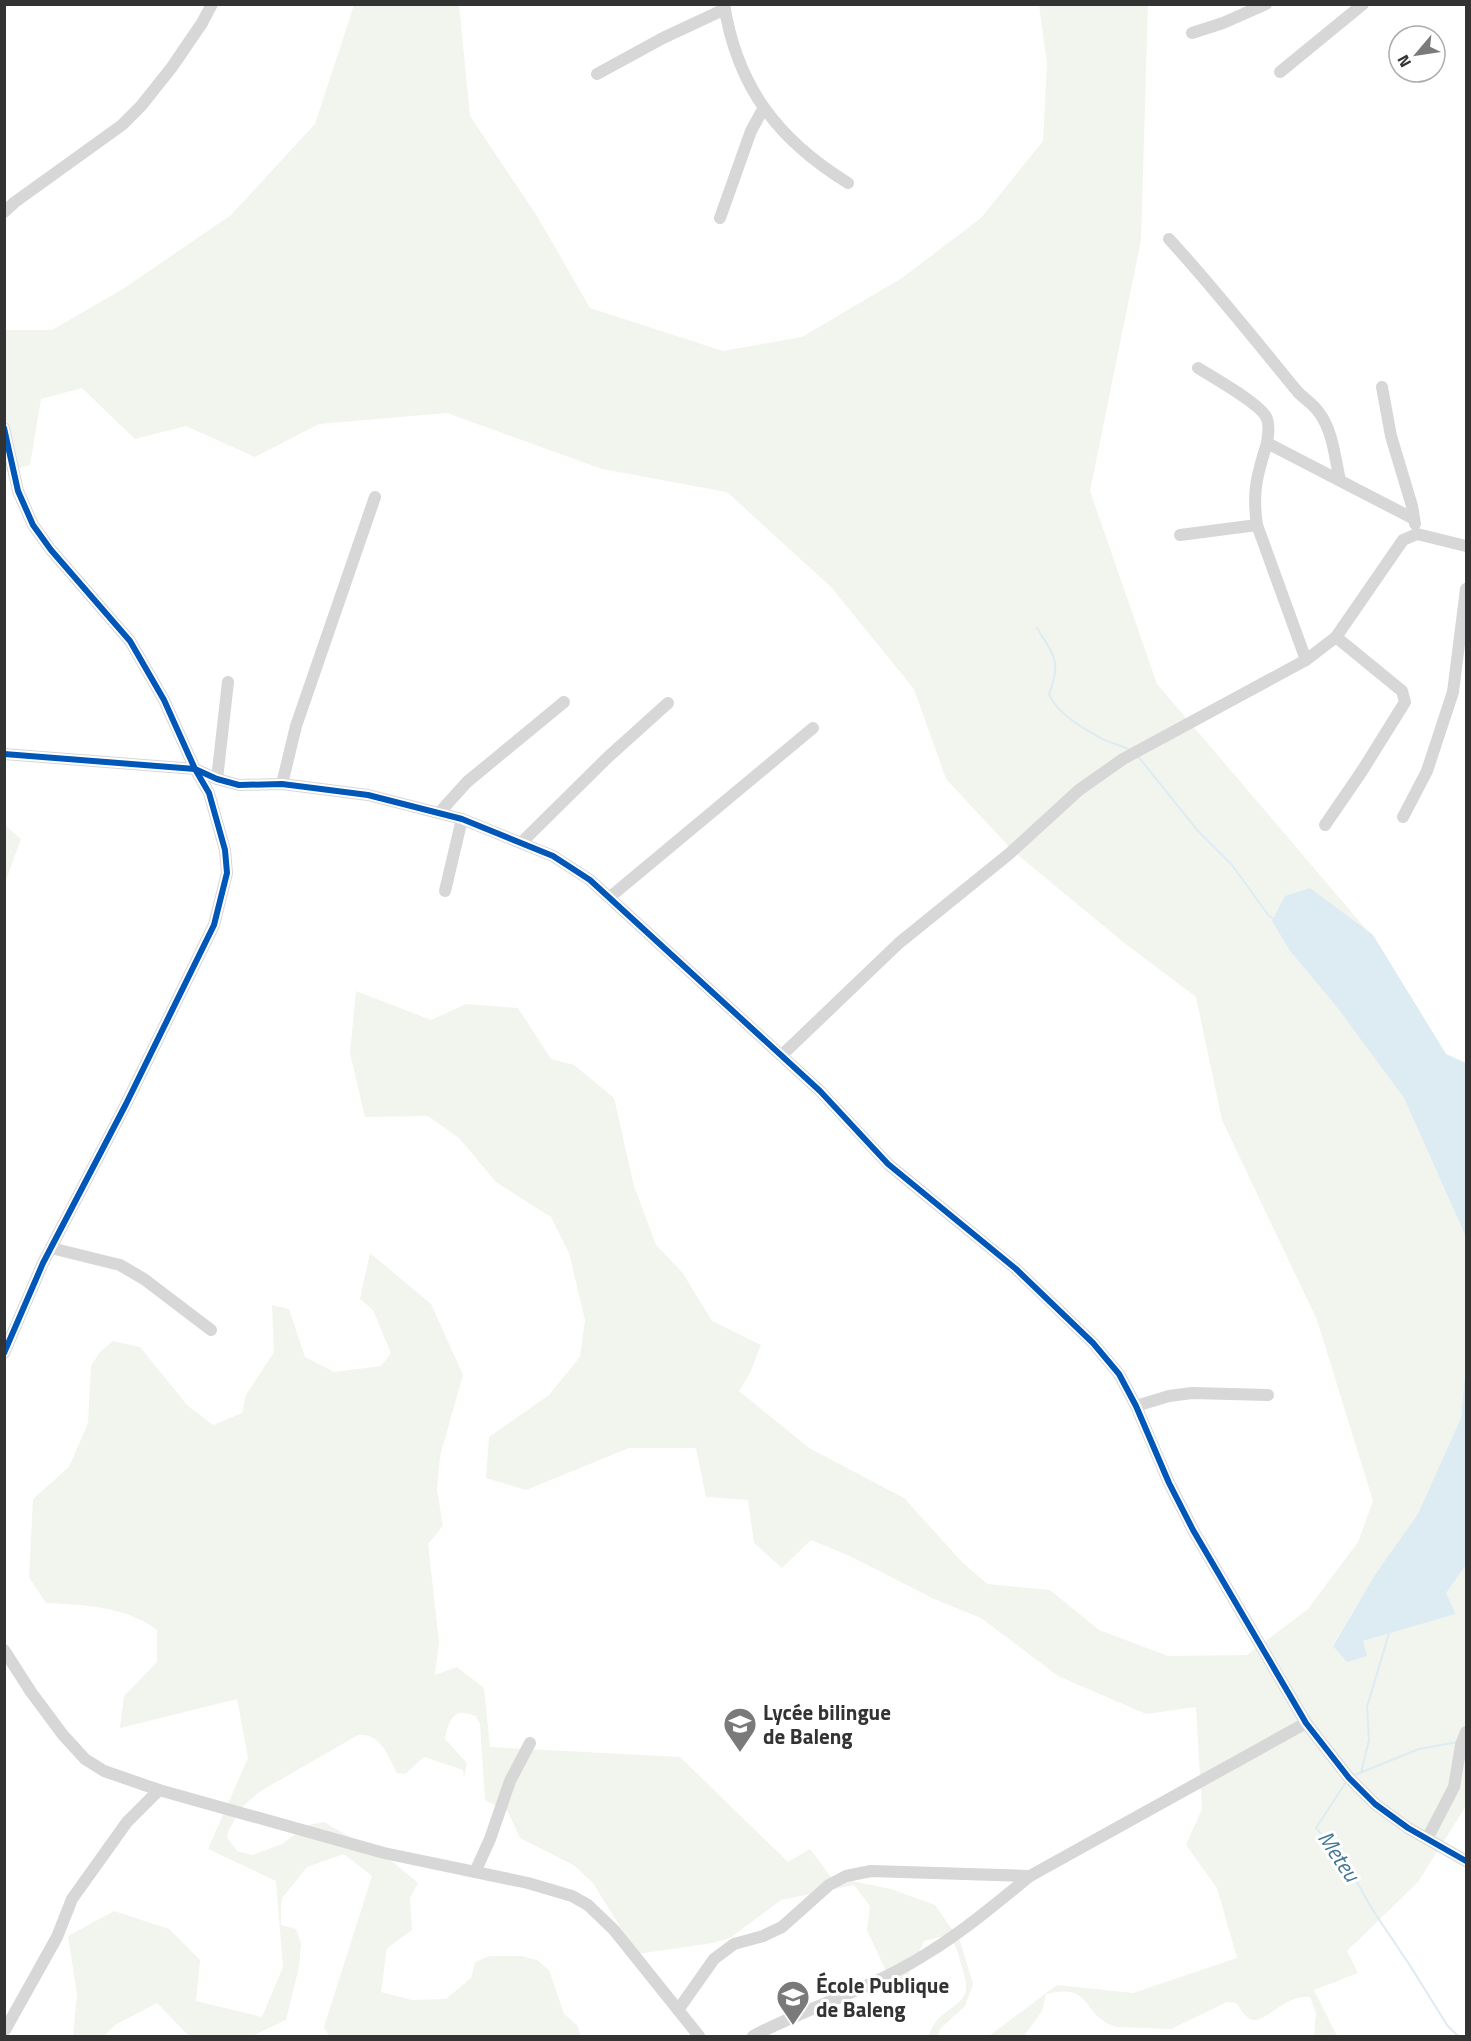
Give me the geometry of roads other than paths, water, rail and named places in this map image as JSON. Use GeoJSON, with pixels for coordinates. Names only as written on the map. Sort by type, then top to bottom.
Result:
{"type":"FeatureCollection","features":[{"type":"Feature","properties":{"kind":"street"},"geometry":{"type":"LineString","coordinates":[[4,212],[122,125],[141,106],[172,67],[212,4]]}},
{"type":"Feature","properties":{"kind":"street"},"geometry":{"type":"LineString","coordinates":[[1192,33],[1223,23],[1266,4]]}},
{"type":"Feature","properties":{"kind":"street"},"geometry":{"type":"LineString","coordinates":[[1280,72],[1363,4]]}},
{"type":"Feature","properties":{"kind":"street"},"geometry":{"type":"LineString","coordinates":[[597,74],[724,7],[742,72],[763,109],[788,138],[818,165],[848,183]]}},
{"type":"Feature","properties":{"kind":"street"},"geometry":{"type":"LineString","coordinates":[[720,218],[751,132],[763,109]]}},
{"type":"Feature","properties":{"kind":"street"},"geometry":{"type":"LineString","coordinates":[[1169,239],[1235,314],[1299,393],[1322,415],[1340,480]]}},
{"type":"Feature","properties":{"kind":"street"},"geometry":{"type":"LineString","coordinates":[[1198,368],[1226,385],[1266,416],[1269,431],[1255,483],[1257,525],[1306,660]]}},
{"type":"Feature","properties":{"kind":"street"},"geometry":{"type":"LineString","coordinates":[[1382,387],[1391,436],[1417,534]]}},
{"type":"Feature","properties":{"kind":"street"},"geometry":{"type":"LineString","coordinates":[[4,428],[18,491],[33,525],[51,550],[130,641],[164,700],[195,769],[209,793],[225,849],[227,873],[214,926],[121,1114],[51,1248],[4,1353]]}},
{"type":"Feature","properties":{"kind":"street"},"geometry":{"type":"LineString","coordinates":[[1267,443],[1414,519]]}},
{"type":"Feature","properties":{"kind":"street"},"geometry":{"type":"LineString","coordinates":[[282,784],[300,714],[375,497]]}},
{"type":"Feature","properties":{"kind":"street"},"geometry":{"type":"LineString","coordinates":[[1180,535],[1257,525]]}},
{"type":"Feature","properties":{"kind":"street"},"geometry":{"type":"LineString","coordinates":[[782,1055],[899,943],[1009,854],[1079,790],[1124,759],[1306,660],[1336,637],[1403,540],[1417,534],[1467,546]]}},
{"type":"Feature","properties":{"kind":"street"},"geometry":{"type":"LineString","coordinates":[[1403,817],[1427,771],[1453,692],[1467,589]]}},
{"type":"Feature","properties":{"kind":"street"},"geometry":{"type":"LineString","coordinates":[[1325,825],[1405,702],[1402,691],[1336,637]]}},
{"type":"Feature","properties":{"kind":"street"},"geometry":{"type":"LineString","coordinates":[[218,779],[228,682]]}},
{"type":"Feature","properties":{"kind":"street"},"geometry":{"type":"LineString","coordinates":[[439,813],[467,782],[564,702]]}},
{"type":"Feature","properties":{"kind":"street"},"geometry":{"type":"LineString","coordinates":[[522,842],[607,758],[668,703]]}},
{"type":"Feature","properties":{"kind":"street"},"geometry":{"type":"LineString","coordinates":[[610,897],[813,728]]}},
{"type":"Feature","properties":{"kind":"street"},"geometry":{"type":"LineString","coordinates":[[4,754],[195,769],[239,786],[282,784],[368,795],[462,819],[553,856],[590,880],[782,1055],[888,1164],[1016,1269],[1093,1343],[1119,1374],[1193,1530],[1306,1723],[1349,1778],[1375,1804],[1408,1828],[1467,1861]]}},
{"type":"Feature","properties":{"kind":"street"},"geometry":{"type":"LineString","coordinates":[[445,891],[462,819]]}},
{"type":"Feature","properties":{"kind":"street"},"geometry":{"type":"LineString","coordinates":[[51,1248],[120,1265],[144,1279],[211,1330]]}},
{"type":"Feature","properties":{"kind":"street"},"geometry":{"type":"LineString","coordinates":[[1136,1406],[1169,1396],[1192,1393],[1268,1395]]}},
{"type":"Feature","properties":{"kind":"street"},"geometry":{"type":"LineString","coordinates":[[4,1650],[63,1735],[86,1759],[104,1772],[159,1790],[384,1853],[528,1883],[572,1896],[588,1905],[614,1930],[699,2037]]}},
{"type":"Feature","properties":{"kind":"street"},"geometry":{"type":"LineString","coordinates":[[753,2037],[792,2016],[839,1998],[924,1956],[1030,1876],[1306,1723]]}},
{"type":"Feature","properties":{"kind":"street"},"geometry":{"type":"LineString","coordinates":[[1427,1839],[1454,1787],[1461,1745],[1467,1732]]}},
{"type":"Feature","properties":{"kind":"street"},"geometry":{"type":"LineString","coordinates":[[475,1872],[490,1839],[510,1781],[530,1743]]}},
{"type":"Feature","properties":{"kind":"street"},"geometry":{"type":"LineString","coordinates":[[5,2030],[57,1937],[72,1899],[127,1822],[159,1790]]}},
{"type":"Feature","properties":{"kind":"street"},"geometry":{"type":"LineString","coordinates":[[678,2010],[714,1959],[734,1944],[764,1936],[782,1927],[829,1885],[846,1876],[871,1871],[1030,1876]]}},
{"type":"Feature","properties":{"kind":"waterway"},"geometry":{"type":"LineString","coordinates":[[1037,628],[1054,659],[1055,674],[1049,694],[1052,701],[1070,719],[1085,729],[1130,750]]}},
{"type":"Feature","properties":{"kind":"waterway"},"geometry":{"type":"LineString","coordinates":[[1137,755],[1198,831],[1232,865],[1269,916],[1276,920]]}},
{"type":"Feature","properties":{"kind":"waterway"},"geometry":{"type":"LineString","coordinates":[[1361,1773],[1369,1740],[1367,1707],[1390,1630]]}},
{"type":"Feature","properties":{"kind":"waterway","name":"Meteu"},"geometry":{"type":"LineString","coordinates":[[1352,1776],[1419,1749],[1458,1742]]}},
{"type":"Feature","properties":{"kind":"waterway","name":"Meteu"},"geometry":{"type":"LineString","coordinates":[[1346,1782],[1316,1828],[1344,1859],[1372,1909],[1447,2025],[1458,2036]]}},
{"type":"Feature","properties":{"kind":"place","name":"Lycée bilingue de Baleng"},"geometry":{"type":"Point","coordinates":[740,1753]}},
{"type":"Feature","properties":{"kind":"place","name":"École Publique de Baleng"},"geometry":{"type":"Point","coordinates":[793,2026]}}]}
